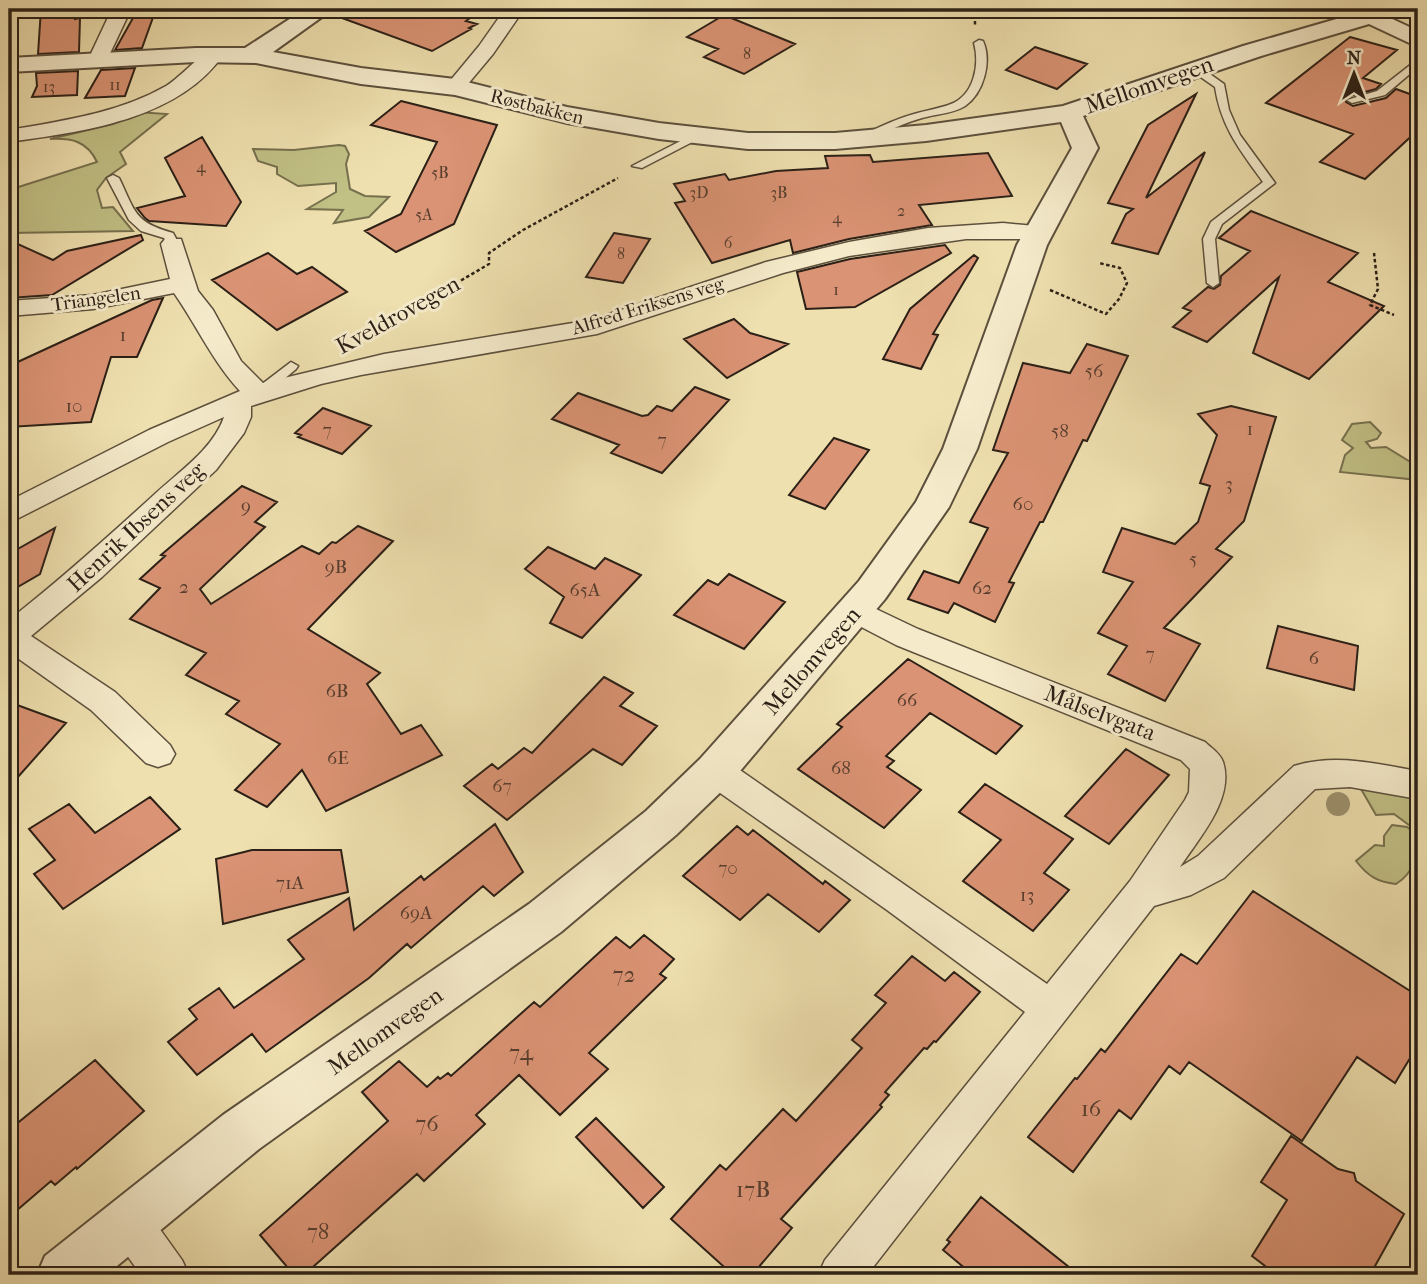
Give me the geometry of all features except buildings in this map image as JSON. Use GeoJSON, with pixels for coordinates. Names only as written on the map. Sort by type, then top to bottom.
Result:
{"type":"FeatureCollection","features":[{"type":"Feature","properties":{"kind":"street"},"geometry":{"type":"LineString","coordinates":[[98,60],[121,9]]}},
{"type":"Feature","properties":{"kind":"street"},"geometry":{"type":"LineString","coordinates":[[250,56],[321,9]]}},
{"type":"Feature","properties":{"kind":"street"},"geometry":{"type":"LineString","coordinates":[[455,87],[486,50],[514,9]]}},
{"type":"Feature","properties":{"kind":"street"},"geometry":{"type":"LineString","coordinates":[[1383,12],[1418,40]]}},
{"type":"Feature","properties":{"kind":"street","name":"Mellomvegen"},"geometry":{"type":"LineString","coordinates":[[64,1275],[284,1100],[545,918],[661,823],[715,771],[855,610],[911,538],[941,491],[960,449],[1038,232],[1056,205],[1085,148],[1073,120],[1067,113],[1196,69],[1383,12]]}},
{"type":"Feature","properties":{"kind":"street"},"geometry":{"type":"LineString","coordinates":[[9,136],[90,122],[127,110],[190,80],[202,72],[213,55]]}},
{"type":"Feature","properties":{"kind":"street","name":"Røstbakken"},"geometry":{"type":"LineString","coordinates":[[9,65],[213,55],[250,56],[361,76],[455,87],[567,116],[696,136],[784,142],[864,138],[977,127],[1067,113]]}},
{"type":"Feature","properties":{"kind":"street","name":"Alfred Eriksens veg"},"geometry":{"type":"LineString","coordinates":[[247,398],[316,377],[376,364],[595,327],[741,278],[854,249],[967,230],[1009,229],[1038,232]]}},
{"type":"Feature","properties":{"kind":"street"},"geometry":{"type":"LineString","coordinates":[[9,513],[131,450],[247,398],[182,284],[173,244]]}},
{"type":"Feature","properties":{"kind":"street","name":"Triangelen"},"geometry":{"type":"LineString","coordinates":[[9,308],[93,302],[182,284]]}},
{"type":"Feature","properties":{"kind":"street","name":"Henrik Ibsens veg"},"geometry":{"type":"LineString","coordinates":[[158,754],[103,701],[10,637],[90,572],[213,454],[235,423],[238,407],[247,398]]}},
{"type":"Feature","properties":{"kind":"street","name":"Målselvgata"},"geometry":{"type":"LineString","coordinates":[[840,1275],[1049,1007],[1143,892],[1192,822],[1206,792],[1207,764],[1202,757],[1168,740],[906,637],[855,610]]}},
{"type":"Feature","properties":{"kind":"street"},"geometry":{"type":"LineString","coordinates":[[715,771],[900,899],[1049,1007]]}},
{"type":"Feature","properties":{"kind":"street"},"geometry":{"type":"LineString","coordinates":[[1143,892],[1160,890],[1193,879],[1211,867],[1306,776],[1350,774],[1418,785]]}},
{"type":"Feature","properties":{"kind":"street"},"geometry":{"type":"LineString","coordinates":[[129,1222],[167,1275]]}},
{"type":"Feature","properties":{"kind":"lane"},"geometry":{"type":"LineString","coordinates":[[864,138],[910,118],[962,103],[971,93],[984,57],[979,43]]}},
{"type":"Feature","properties":{"kind":"lane"},"geometry":{"type":"LineString","coordinates":[[1352,100],[1381,93],[1418,62]]}},
{"type":"Feature","properties":{"kind":"lane"},"geometry":{"type":"LineString","coordinates":[[1196,69],[1220,86],[1224,110],[1235,135],[1269,183],[1217,222],[1209,239],[1213,283]]}},
{"type":"Feature","properties":{"kind":"lane"},"geometry":{"type":"LineString","coordinates":[[638,166],[696,136]]}},
{"type":"Feature","properties":{"kind":"lane"},"geometry":{"type":"LineString","coordinates":[[113,178],[133,218],[145,229],[169,236],[173,244]]}},
{"type":"Feature","properties":{"kind":"lane"},"geometry":{"type":"LineString","coordinates":[[247,398],[291,366]]}},
{"type":"Feature","properties":{"kind":"path","name":"Kveldrovegen"},"geometry":{"type":"LineString","coordinates":[[357,341],[489,264],[489,253],[508,239],[638,166]]}},
{"type":"Feature","properties":{"kind":"path"},"geometry":{"type":"LineString","coordinates":[[1374,253],[1378,289],[1370,305],[1394,315]]}},
{"type":"Feature","properties":{"kind":"path"},"geometry":{"type":"LineString","coordinates":[[1042,288],[1106,314],[1119,299],[1127,283],[1120,268],[1098,263]]}},
{"type":"Feature","properties":{"kind":"shaded area"},"geometry":{"type":"Polygon","coordinates":[[[136,112],[167,114],[120,152],[126,164],[106,178],[97,190],[102,208],[113,207],[133,231],[9,233],[9,190],[97,162],[89,149],[78,142],[50,139],[113,124],[136,112]]]}},
{"type":"Feature","properties":{"kind":"shaded area"},"geometry":{"type":"Polygon","coordinates":[[[345,146],[349,154],[346,164],[350,189],[365,196],[389,197],[369,217],[334,223],[343,210],[307,209],[336,192],[336,183],[298,186],[277,174],[277,167],[258,161],[253,149],[294,150],[345,146]]]}},
{"type":"Feature","properties":{"kind":"shaded area"},"geometry":{"type":"Polygon","coordinates":[[[1370,422],[1381,433],[1377,439],[1366,442],[1371,448],[1386,447],[1412,463],[1411,469],[1418,480],[1340,472],[1345,455],[1353,448],[1342,440],[1352,424],[1370,422]]]}},
{"type":"Feature","properties":{"kind":"shaded area"},"geometry":{"type":"Polygon","coordinates":[[[1361,789],[1380,789],[1418,798],[1418,825],[1413,828],[1394,814],[1376,815],[1361,789]]]}},
{"type":"Feature","properties":{"kind":"shaded area"},"geometry":{"type":"Polygon","coordinates":[[[1392,825],[1407,827],[1415,833],[1416,841],[1414,862],[1407,874],[1396,884],[1373,877],[1356,861],[1375,845],[1384,846],[1384,836],[1392,825]]]}}]}
